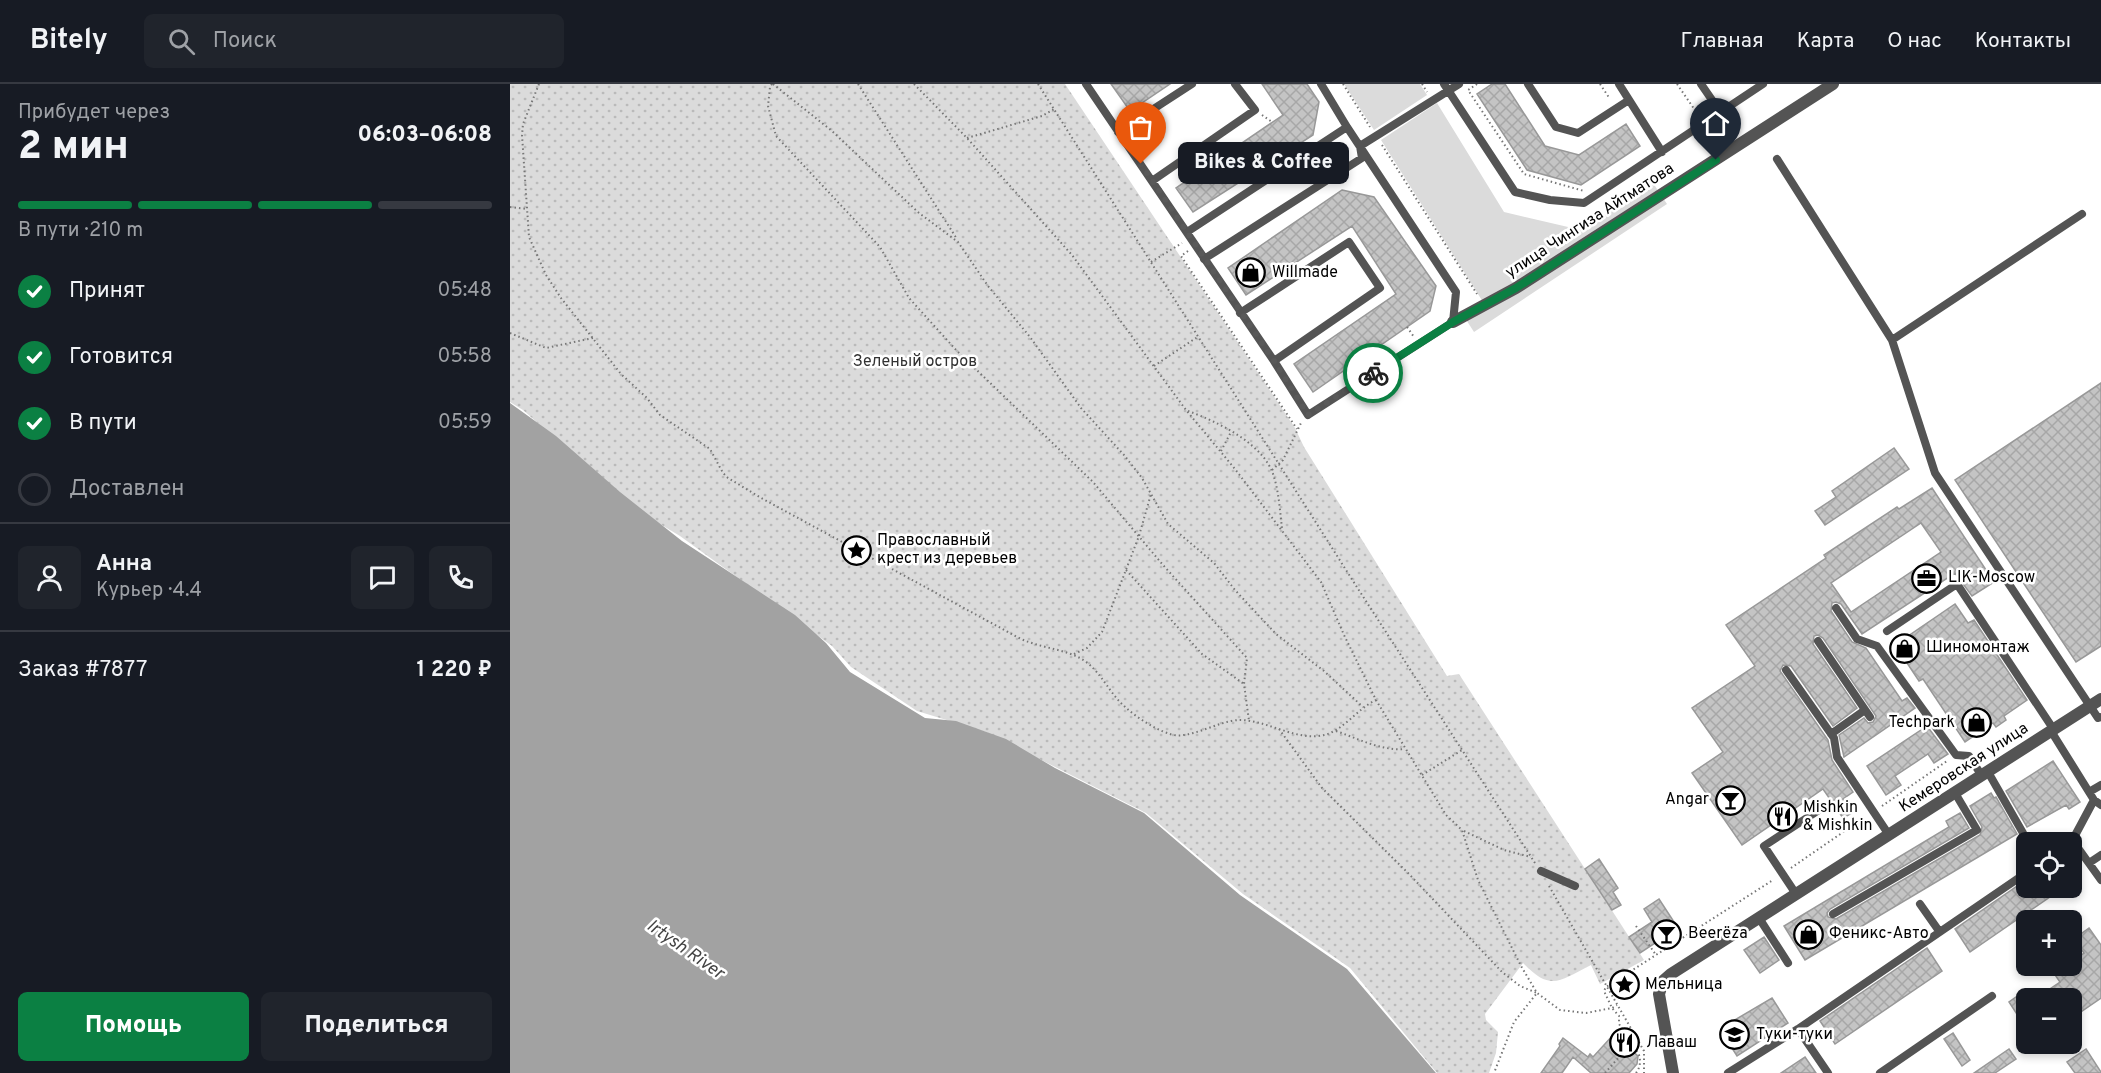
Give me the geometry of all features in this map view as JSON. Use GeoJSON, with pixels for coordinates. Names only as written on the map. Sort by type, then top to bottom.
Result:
{"type":"FeatureCollection","features":[{"type":"Feature","properties":{"kind":"street","name":"улица Чингиза Айтматова"},"geometry":{"type":"LineString","coordinates":[[1453,322],[1516,288],[1833,84]]}},
{"type":"Feature","properties":{"kind":"street","name":"Кемеровская улица"},"geometry":{"type":"LineString","coordinates":[[1673,1073],[1659,994],[1663,981],[2096,702]]}},
{"type":"Feature","properties":{"kind":"lane"},"geometry":{"type":"LineString","coordinates":[[1086,84],[1274,361],[1308,415],[1453,322],[1456,292],[1321,84]]}},
{"type":"Feature","properties":{"kind":"lane"},"geometry":{"type":"LineString","coordinates":[[1118,132],[1192,84]]}},
{"type":"Feature","properties":{"kind":"lane"},"geometry":{"type":"LineString","coordinates":[[1152,181],[1255,110],[1235,84]]}},
{"type":"Feature","properties":{"kind":"lane"},"geometry":{"type":"LineString","coordinates":[[1360,146],[1446,87],[1459,84]]}},
{"type":"Feature","properties":{"kind":"lane"},"geometry":{"type":"LineString","coordinates":[[1528,84],[1556,127],[1578,133],[1629,100]]}},
{"type":"Feature","properties":{"kind":"lane"},"geometry":{"type":"LineString","coordinates":[[1620,84],[1662,152]]}},
{"type":"Feature","properties":{"kind":"lane"},"geometry":{"type":"LineString","coordinates":[[1701,84],[1721,113]]}},
{"type":"Feature","properties":{"kind":"lane"},"geometry":{"type":"LineString","coordinates":[[1446,87],[1515,192],[1550,200],[1584,203],[1763,84]]}},
{"type":"Feature","properties":{"kind":"lane"},"geometry":{"type":"LineString","coordinates":[[1187,232],[1347,127]]}},
{"type":"Feature","properties":{"kind":"lane"},"geometry":{"type":"LineString","coordinates":[[1204,259],[1362,158],[1360,146]]}},
{"type":"Feature","properties":{"kind":"lane"},"geometry":{"type":"LineString","coordinates":[[1777,159],[1892,340],[1935,473],[2096,702],[2098,718],[2101,717]]}},
{"type":"Feature","properties":{"kind":"lane"},"geometry":{"type":"LineString","coordinates":[[1892,340],[2082,214]]}},
{"type":"Feature","properties":{"kind":"lane"},"geometry":{"type":"LineString","coordinates":[[1240,313],[1349,242],[1380,288],[1274,361]]}},
{"type":"Feature","properties":{"kind":"lane"},"geometry":{"type":"LineString","coordinates":[[1887,631],[1957,584],[2053,730],[2089,792],[2098,802],[2078,832]]}},
{"type":"Feature","properties":{"kind":"lane"},"geometry":{"type":"LineString","coordinates":[[1836,608],[1857,639],[1877,646],[1956,755],[1969,756],[1985,774],[2022,832]]}},
{"type":"Feature","properties":{"kind":"lane"},"geometry":{"type":"LineString","coordinates":[[1818,641],[1867,714],[1831,734]]}},
{"type":"Feature","properties":{"kind":"lane"},"geometry":{"type":"LineString","coordinates":[[1786,669],[1834,738],[1837,757],[1889,835]]}},
{"type":"Feature","properties":{"kind":"lane"},"geometry":{"type":"LineString","coordinates":[[2089,792],[2101,785]]}},
{"type":"Feature","properties":{"kind":"lane"},"geometry":{"type":"LineString","coordinates":[[1833,914],[1977,830],[1955,793]]}},
{"type":"Feature","properties":{"kind":"lane"},"geometry":{"type":"LineString","coordinates":[[1796,894],[1764,846],[1819,810]]}},
{"type":"Feature","properties":{"kind":"lane"},"geometry":{"type":"LineString","coordinates":[[2082,854],[2101,880]]}},
{"type":"Feature","properties":{"kind":"lane"},"geometry":{"type":"LineString","coordinates":[[2090,863],[2101,855]]}},
{"type":"Feature","properties":{"kind":"lane"},"geometry":{"type":"LineString","coordinates":[[1541,871],[1575,886]]}},
{"type":"Feature","properties":{"kind":"lane"},"geometry":{"type":"LineString","coordinates":[[1728,1073],[1798,1029],[2016,880]]}},
{"type":"Feature","properties":{"kind":"lane"},"geometry":{"type":"LineString","coordinates":[[1920,904],[1939,931]]}},
{"type":"Feature","properties":{"kind":"lane"},"geometry":{"type":"LineString","coordinates":[[1759,918],[1788,963]]}},
{"type":"Feature","properties":{"kind":"lane"},"geometry":{"type":"LineString","coordinates":[[1880,1073],[1992,996]]}},
{"type":"Feature","properties":{"kind":"lane"},"geometry":{"type":"LineString","coordinates":[[1798,1029],[1828,1073]]}},
{"type":"Feature","properties":{"kind":"path"},"geometry":{"type":"LineString","coordinates":[[538,84],[522,135],[529,237],[546,275],[621,374],[647,398],[660,415],[710,450],[728,478],[1008,633],[1028,642],[1074,654],[1097,671],[1115,697],[1128,709],[1170,734],[1188,734],[1230,721],[1249,721],[1308,736],[1326,735],[1336,731],[1363,707],[1376,700]]}},
{"type":"Feature","properties":{"kind":"path"},"geometry":{"type":"LineString","coordinates":[[958,242],[919,213],[832,131],[773,84],[770,87],[768,106],[776,136],[880,247],[909,298],[957,351],[1093,482],[1247,658],[1244,684],[1249,721]]}},
{"type":"Feature","properties":{"kind":"path"},"geometry":{"type":"LineString","coordinates":[[858,84],[988,286],[1030,337],[1081,408],[1124,455],[1168,524],[1214,563],[1235,590],[1276,634],[1324,671],[1363,707]]}},
{"type":"Feature","properties":{"kind":"path"},"geometry":{"type":"LineString","coordinates":[[914,84],[967,138],[1072,255],[1186,410],[1321,582],[1376,700],[1446,815],[1462,830],[1504,850],[1531,857]]}},
{"type":"Feature","properties":{"kind":"path"},"geometry":{"type":"LineString","coordinates":[[1038,84],[1279,465],[1541,871],[1644,1051],[1644,1073]]}},
{"type":"Feature","properties":{"kind":"path"},"geometry":{"type":"LineString","coordinates":[[1343,84],[1482,302]]}},
{"type":"Feature","properties":{"kind":"path"},"geometry":{"type":"LineString","coordinates":[[1422,84],[1430,96]]}},
{"type":"Feature","properties":{"kind":"path"},"geometry":{"type":"LineString","coordinates":[[1477,84],[1468,90],[1524,174],[1583,191]]}},
{"type":"Feature","properties":{"kind":"path"},"geometry":{"type":"LineString","coordinates":[[1600,84],[1617,108]]}},
{"type":"Feature","properties":{"kind":"path"},"geometry":{"type":"LineString","coordinates":[[1677,84],[1700,117]]}},
{"type":"Feature","properties":{"kind":"path"},"geometry":{"type":"LineString","coordinates":[[967,138],[1042,116],[1054,109]]}},
{"type":"Feature","properties":{"kind":"path"},"geometry":{"type":"LineString","coordinates":[[510,207],[527,209]]}},
{"type":"Feature","properties":{"kind":"path"},"geometry":{"type":"LineString","coordinates":[[1151,262],[1184,243],[1188,251],[1181,256],[1297,429],[1279,465],[1272,470]]}},
{"type":"Feature","properties":{"kind":"path"},"geometry":{"type":"LineString","coordinates":[[510,333],[546,348],[593,338]]}},
{"type":"Feature","properties":{"kind":"path"},"geometry":{"type":"LineString","coordinates":[[1153,366],[1199,336]]}},
{"type":"Feature","properties":{"kind":"path"},"geometry":{"type":"LineString","coordinates":[[1186,410],[1212,419],[1259,450],[1272,470],[1283,531]]}},
{"type":"Feature","properties":{"kind":"path"},"geometry":{"type":"LineString","coordinates":[[1220,452],[1231,432]]}},
{"type":"Feature","properties":{"kind":"path"},"geometry":{"type":"LineString","coordinates":[[1259,450],[1267,444]]}},
{"type":"Feature","properties":{"kind":"path"},"geometry":{"type":"LineString","coordinates":[[1074,654],[1087,648],[1102,632],[1139,536],[1150,494]]}},
{"type":"Feature","properties":{"kind":"path"},"geometry":{"type":"LineString","coordinates":[[1126,570],[1202,654],[1244,684]]}},
{"type":"Feature","properties":{"kind":"path"},"geometry":{"type":"LineString","coordinates":[[1279,729],[1322,788],[1409,874],[1502,972],[1520,986],[1537,993],[1560,1010],[1586,1012],[1617,1005]]}},
{"type":"Feature","properties":{"kind":"path"},"geometry":{"type":"LineString","coordinates":[[1336,731],[1376,746],[1395,750],[1406,749]]}},
{"type":"Feature","properties":{"kind":"path"},"geometry":{"type":"LineString","coordinates":[[1422,775],[1462,750]]}},
{"type":"Feature","properties":{"kind":"path"},"geometry":{"type":"LineString","coordinates":[[1636,1073],[1641,1060],[1619,1024],[1619,1016],[1611,1008],[1604,991],[1606,987],[1783,873],[1956,755]]}},
{"type":"Feature","properties":{"kind":"path"},"geometry":{"type":"LineString","coordinates":[[1462,830],[1478,880],[1537,993]]}},
{"type":"Feature","properties":{"kind":"path"},"geometry":{"type":"LineString","coordinates":[[1636,926],[1656,955]]}},
{"type":"Feature","properties":{"kind":"path"},"geometry":{"type":"LineString","coordinates":[[1494,1073],[1514,1022],[1537,993]]}},
{"type":"Feature","properties":{"kind":"path"},"geometry":{"type":"LineString","coordinates":[[1628,1046],[1631,1042]]}},
{"type":"Feature","properties":{"kind":"path"},"geometry":{"type":"LineString","coordinates":[[1605,1073],[1620,1056]]}},
{"type":"Feature","properties":{"kind":"green space","name":"Зеленый остров"},"geometry":{"type":"Polygon","coordinates":[[[510,84],[1065,84],[1295,428],[1304,447],[1447,676],[1459,674],[1644,960],[1600,984],[1591,965],[1563,979],[1548,981],[1523,963],[1485,1014],[1486,1020],[1498,1032],[1496,1053],[1489,1073],[1437,1073],[1350,968],[1243,894],[1146,813],[986,732],[917,711],[851,667],[832,646],[680,536],[635,509],[523,410],[510,402],[510,84]]]}},
{"type":"Feature","properties":{"kind":"green space"},"geometry":{"type":"Polygon","coordinates":[[[1344,84],[1420,84],[1427,95],[1374,130],[1344,84]]]}},
{"type":"Feature","properties":{"kind":"green space"},"geometry":{"type":"Polygon","coordinates":[[[1437,103],[1504,212],[1581,230],[1653,183],[1667,204],[1474,332],[1465,318],[1483,302],[1381,140],[1437,103]]]}},
{"type":"Feature","properties":{"kind":"water","name":"Irtysh River"},"geometry":{"type":"Polygon","coordinates":[[[510,403],[556,436],[620,492],[682,541],[795,615],[826,643],[850,672],[925,718],[956,721],[1006,739],[1055,768],[1144,813],[1240,895],[1347,969],[1436,1073],[510,1073],[510,403]]]}},
{"type":"Feature","properties":{"kind":"building"},"geometry":{"type":"Polygon","coordinates":[[[1111,84],[1170,84],[1130,111],[1111,84]]]}},
{"type":"Feature","properties":{"kind":"building"},"geometry":{"type":"Polygon","coordinates":[[[1262,84],[1307,84],[1319,102],[1313,135],[1193,212],[1176,188],[1283,115],[1262,84]]]}},
{"type":"Feature","properties":{"kind":"building"},"geometry":{"type":"Polygon","coordinates":[[[1492,84],[1505,84],[1545,146],[1579,155],[1626,124],[1640,146],[1581,185],[1527,170],[1477,94],[1492,84]]]}},
{"type":"Feature","properties":{"kind":"building"},"geometry":{"type":"Polygon","coordinates":[[[1342,190],[1374,197],[1436,286],[1430,311],[1313,392],[1294,364],[1396,294],[1352,226],[1246,295],[1228,268],[1342,190]]]}},
{"type":"Feature","properties":{"kind":"building"},"geometry":{"type":"Polygon","coordinates":[[[2101,383],[2101,646],[2076,662],[1955,480],[2101,383]]]}},
{"type":"Feature","properties":{"kind":"building"},"geometry":{"type":"Polygon","coordinates":[[[1894,448],[1909,469],[1825,525],[1815,511],[1836,497],[1832,491],[1894,448]]]}},
{"type":"Feature","properties":{"kind":"building"},"geometry":{"type":"Polygon","coordinates":[[[1932,488],[1994,582],[1972,596],[1955,573],[1862,634],[1841,604],[1832,603],[1831,611],[1852,642],[1866,648],[1902,701],[1907,698],[1915,708],[1844,757],[1839,735],[1864,718],[1868,723],[1873,722],[1876,716],[1823,638],[1818,635],[1814,636],[1813,644],[1857,708],[1833,726],[1791,666],[1783,665],[1780,671],[1828,740],[1832,760],[1853,792],[1843,799],[1852,813],[1843,818],[1823,789],[1742,845],[1692,773],[1723,752],[1692,708],[1755,666],[1726,625],[1826,558],[1824,555],[1897,507],[1899,509],[1932,488]],[[1921,523],[1831,583],[1851,612],[1941,552],[1921,523]]]}},
{"type":"Feature","properties":{"kind":"building"},"geometry":{"type":"Polygon","coordinates":[[[1955,604],[1968,623],[1974,620],[2027,700],[2004,716],[2006,720],[1996,727],[1993,723],[1965,742],[1923,679],[1919,681],[1895,645],[1955,604]]]}},
{"type":"Feature","properties":{"kind":"building"},"geometry":{"type":"Polygon","coordinates":[[[1927,726],[1948,754],[1934,763],[1928,754],[1895,776],[1901,785],[1886,795],[1867,766],[1927,726]]]}},
{"type":"Feature","properties":{"kind":"building"},"geometry":{"type":"Polygon","coordinates":[[[2053,761],[2080,802],[2069,809],[2066,805],[2027,827],[2006,791],[2053,761]]]}},
{"type":"Feature","properties":{"kind":"building"},"geometry":{"type":"Polygon","coordinates":[[[1991,793],[1994,798],[1996,797],[2016,835],[1805,960],[1784,926],[1949,827],[1946,821],[1960,813],[1969,828],[1830,909],[1827,913],[1828,917],[1836,919],[1980,835],[1982,827],[1970,806],[1991,793]]]}},
{"type":"Feature","properties":{"kind":"building"},"geometry":{"type":"Polygon","coordinates":[[[1599,859],[1618,888],[1613,892],[1621,905],[1612,910],[1585,869],[1599,859]]]}},
{"type":"Feature","properties":{"kind":"building"},"geometry":{"type":"Polygon","coordinates":[[[2016,887],[2016,898],[2048,898],[2031,910],[2016,910],[2016,920],[1970,952],[1955,929],[2016,887]]]}},
{"type":"Feature","properties":{"kind":"building"},"geometry":{"type":"Polygon","coordinates":[[[1659,899],[1678,928],[1640,953],[1629,937],[1652,922],[1644,909],[1659,899]]]}},
{"type":"Feature","properties":{"kind":"building"},"geometry":{"type":"Polygon","coordinates":[[[2089,928],[2101,945],[2101,998],[2082,1011],[2082,988],[2051,988],[2060,982],[2056,976],[2082,976],[2082,954],[2084,953],[2082,933],[2089,928]]]}},
{"type":"Feature","properties":{"kind":"building"},"geometry":{"type":"Polygon","coordinates":[[[1764,937],[1779,960],[1760,973],[1744,950],[1764,937]]]}},
{"type":"Feature","properties":{"kind":"building"},"geometry":{"type":"Polygon","coordinates":[[[1927,948],[1942,971],[1835,1044],[1820,1021],[1927,948]]]}},
{"type":"Feature","properties":{"kind":"building"},"geometry":{"type":"Polygon","coordinates":[[[2016,997],[2016,1013],[2009,1002],[2016,997]]]}},
{"type":"Feature","properties":{"kind":"building"},"geometry":{"type":"Polygon","coordinates":[[[1772,998],[1788,1023],[1737,1056],[1732,1048],[1734,1039],[1729,1032],[1737,1027],[1733,1021],[1772,998]]]}},
{"type":"Feature","properties":{"kind":"building"},"geometry":{"type":"Polygon","coordinates":[[[1953,1033],[1970,1060],[1962,1066],[1944,1039],[1953,1033]]]}},
{"type":"Feature","properties":{"kind":"building"},"geometry":{"type":"Polygon","coordinates":[[[1614,1034],[1638,1056],[1637,1064],[1629,1073],[1591,1073],[1573,1057],[1562,1073],[1541,1073],[1563,1038],[1588,1057],[1590,1054],[1593,1057],[1614,1034]]]}},
{"type":"Feature","properties":{"kind":"building"},"geometry":{"type":"Polygon","coordinates":[[[2009,1049],[2016,1059],[1995,1073],[1974,1073],[2009,1049]]]}},
{"type":"Feature","properties":{"kind":"building"},"geometry":{"type":"Polygon","coordinates":[[[2086,1049],[2101,1073],[2075,1073],[2067,1062],[2082,1054],[2086,1049]]]}},
{"type":"Feature","properties":{"kind":"building"},"geometry":{"type":"Polygon","coordinates":[[[1805,1057],[1816,1073],[1781,1073],[1805,1057]]]}},
{"type":"Feature","properties":{"kind":"way so far"},"geometry":{"type":"LineString","coordinates":[[1141,164],[1308,415],[1373,373]]}},
{"type":"Feature","properties":{"kind":"place","name":"Bikes & Coffee"},"geometry":{"type":"Point","coordinates":[1141,164]}},
{"type":"Feature","properties":{"kind":"place","name":"Willmade"},"geometry":{"type":"Point","coordinates":[1251,273]}},
{"type":"Feature","properties":{"kind":"place","name":"Православный крест из деревьев"},"geometry":{"type":"Point","coordinates":[856,550]}},
{"type":"Feature","properties":{"kind":"place","name":"LIK-Moscow"},"geometry":{"type":"Point","coordinates":[1927,578]}},
{"type":"Feature","properties":{"kind":"place","name":"Шиномонтаж"},"geometry":{"type":"Point","coordinates":[1905,648]}},
{"type":"Feature","properties":{"kind":"place","name":"Techpark"},"geometry":{"type":"Point","coordinates":[1976,723]}},
{"type":"Feature","properties":{"kind":"place","name":"Angar"},"geometry":{"type":"Point","coordinates":[1730,800]}},
{"type":"Feature","properties":{"kind":"place","name":"Mishkin & Mishkin"},"geometry":{"type":"Point","coordinates":[1782,817]}},
{"type":"Feature","properties":{"kind":"place","name":"Beerëza"},"geometry":{"type":"Point","coordinates":[1667,934]}},
{"type":"Feature","properties":{"kind":"place","name":"Феникс-Авто"},"geometry":{"type":"Point","coordinates":[1808,934]}},
{"type":"Feature","properties":{"kind":"place","name":"Мельница"},"geometry":{"type":"Point","coordinates":[1624,985]}},
{"type":"Feature","properties":{"kind":"place","name":"Туки-туки"},"geometry":{"type":"Point","coordinates":[1735,1035]}},
{"type":"Feature","properties":{"kind":"place","name":"Лаваш"},"geometry":{"type":"Point","coordinates":[1625,1043]}},
{"type":"Feature","properties":{"kind":"route"},"geometry":{"type":"LineString","coordinates":[[1373,373],[1453,322],[1516,288],[1716,160]]}}]}
